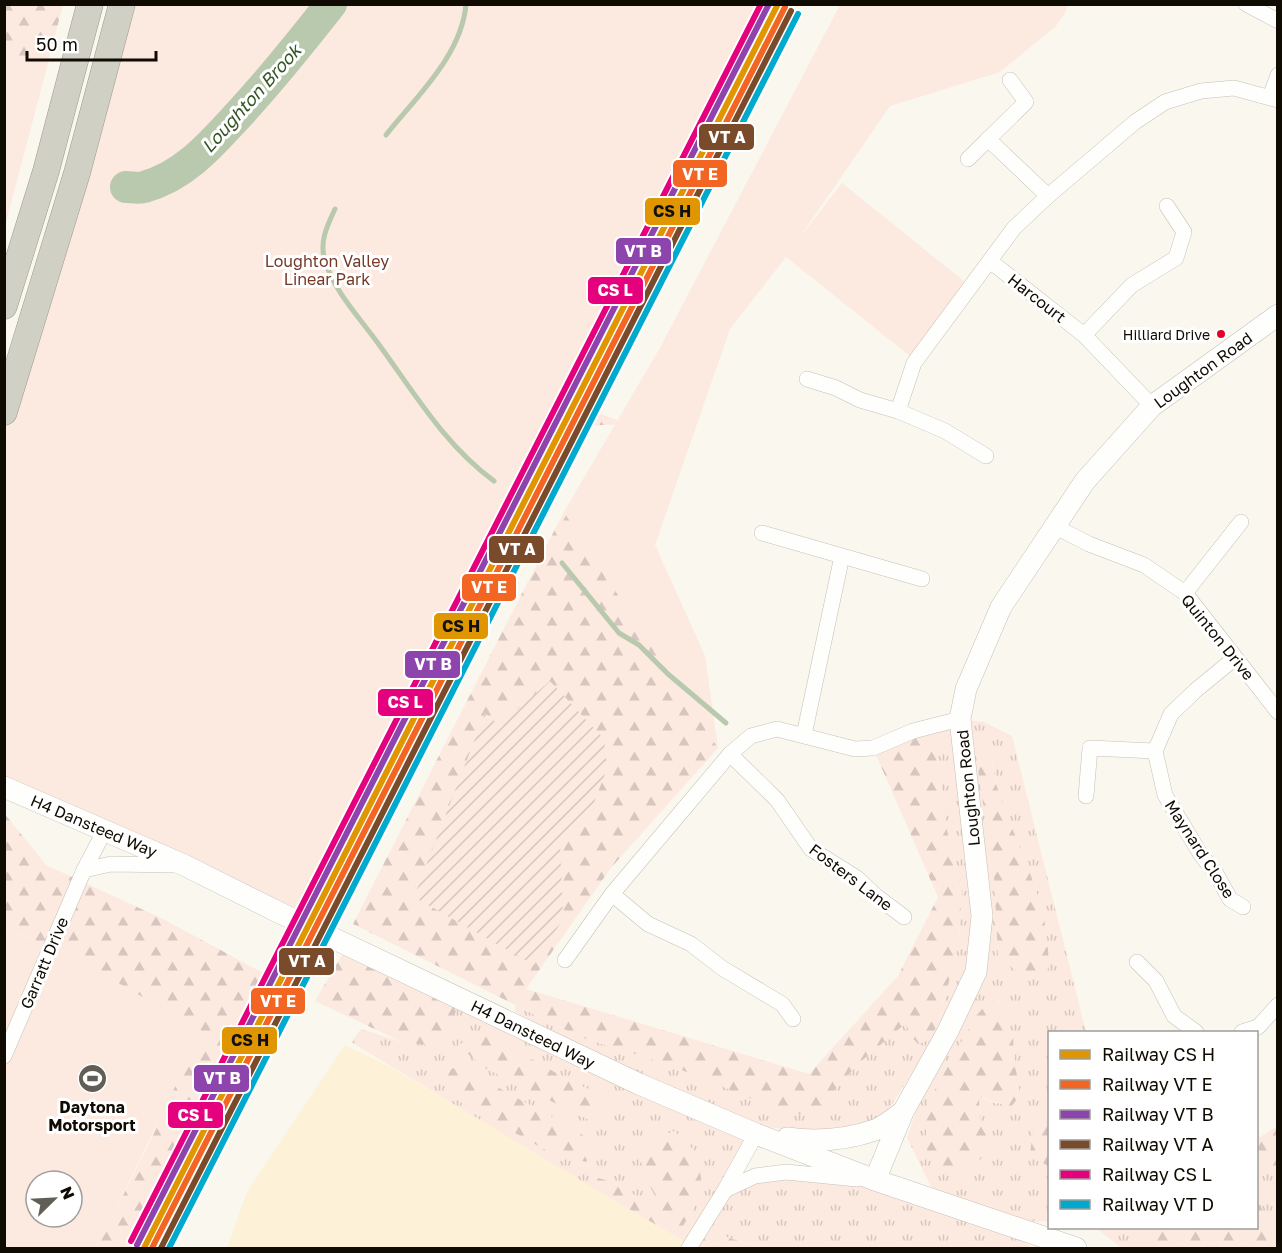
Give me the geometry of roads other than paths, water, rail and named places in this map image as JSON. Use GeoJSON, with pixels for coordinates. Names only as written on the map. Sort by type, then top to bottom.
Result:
{"type":"FeatureCollection","features":[{"type":"Feature","properties":{"kind":"highway"},"geometry":{"type":"LineString","coordinates":[[4,306],[46,171],[90,4]]}},
{"type":"Feature","properties":{"kind":"highway"},"geometry":{"type":"LineString","coordinates":[[4,412],[77,173],[122,4]]}},
{"type":"Feature","properties":{"kind":"street"},"geometry":{"type":"LineString","coordinates":[[1246,4],[1278,21]]}},
{"type":"Feature","properties":{"kind":"street"},"geometry":{"type":"LineString","coordinates":[[898,411],[914,363],[1014,228],[1048,196],[1135,122],[1166,102],[1201,91],[1234,88],[1274,99],[1278,75]]}},
{"type":"Feature","properties":{"kind":"street"},"geometry":{"type":"LineString","coordinates":[[968,159],[1026,102],[1010,80]]}},
{"type":"Feature","properties":{"kind":"street"},"geometry":{"type":"LineString","coordinates":[[988,139],[1048,196]]}},
{"type":"Feature","properties":{"kind":"street"},"geometry":{"type":"LineString","coordinates":[[1084,335],[1132,285],[1176,258],[1184,232],[1167,206]]}},
{"type":"Feature","properties":{"kind":"street","name":"Harcourt"},"geometry":{"type":"LineString","coordinates":[[990,261],[1084,335],[1152,406]]}},
{"type":"Feature","properties":{"kind":"street","name":"Loughton Road"},"geometry":{"type":"LineString","coordinates":[[875,1180],[903,1112],[948,1031],[976,972],[982,916],[960,719],[966,689],[1001,607],[1085,481],[1152,406],[1278,315]]}},
{"type":"Feature","properties":{"kind":"street"},"geometry":{"type":"LineString","coordinates":[[807,379],[836,388],[860,400],[898,411],[945,431],[986,456]]}},
{"type":"Feature","properties":{"kind":"street"},"geometry":{"type":"LineString","coordinates":[[1185,593],[1241,522]]}},
{"type":"Feature","properties":{"kind":"street","name":"Quinton Drive"},"geometry":{"type":"LineString","coordinates":[[1054,526],[1089,544],[1144,565],[1185,593],[1278,712]]}},
{"type":"Feature","properties":{"kind":"street"},"geometry":{"type":"LineString","coordinates":[[762,533],[922,579]]}},
{"type":"Feature","properties":{"kind":"street"},"geometry":{"type":"LineString","coordinates":[[804,735],[842,556]]}},
{"type":"Feature","properties":{"kind":"street"},"geometry":{"type":"LineString","coordinates":[[1086,796],[1090,748],[1155,752],[1171,714],[1235,658]]}},
{"type":"Feature","properties":{"kind":"street"},"geometry":{"type":"LineString","coordinates":[[565,960],[612,894],[730,754],[751,736],[777,729],[855,749],[873,748],[913,731],[960,719]]}},
{"type":"Feature","properties":{"kind":"street","name":"Maynard Close"},"geometry":{"type":"LineString","coordinates":[[1155,752],[1165,795],[1230,899],[1243,907]]}},
{"type":"Feature","properties":{"kind":"street","name":"Fosters Lane"},"geometry":{"type":"LineString","coordinates":[[730,754],[777,800],[811,849],[857,878],[876,896],[904,916]]}},
{"type":"Feature","properties":{"kind":"street","name":"H4 Dansteed Way"},"geometry":{"type":"LineString","coordinates":[[4,787],[184,865],[639,1084],[756,1134],[875,1180],[1076,1248]]}},
{"type":"Feature","properties":{"kind":"street","name":"Garratt Drive"},"geometry":{"type":"LineString","coordinates":[[4,1056],[84,870],[105,830]]}},
{"type":"Feature","properties":{"kind":"street"},"geometry":{"type":"LineString","coordinates":[[84,870],[111,864],[184,865]]}},
{"type":"Feature","properties":{"kind":"street"},"geometry":{"type":"LineString","coordinates":[[612,894],[648,924],[691,944],[722,968],[782,1004],[793,1019]]}},
{"type":"Feature","properties":{"kind":"street"},"geometry":{"type":"LineString","coordinates":[[1137,962],[1156,981],[1174,1016],[1195,1031]]}},
{"type":"Feature","properties":{"kind":"street"},"geometry":{"type":"LineString","coordinates":[[1245,1031],[1258,1027],[1278,1005]]}},
{"type":"Feature","properties":{"kind":"street"},"geometry":{"type":"LineString","coordinates":[[689,1248],[756,1134],[810,1141],[844,1138],[876,1129],[903,1112]]}},
{"type":"Feature","properties":{"kind":"street"},"geometry":{"type":"LineString","coordinates":[[725,1190],[755,1176],[786,1172],[875,1180]]}},
{"type":"Feature","properties":{"kind":"waterway","name":"Loughton Brook"},"geometry":{"type":"LineString","coordinates":[[126,187],[142,188],[159,182],[173,175],[198,156],[265,85],[331,4]]}},
{"type":"Feature","properties":{"kind":"waterway"},"geometry":{"type":"LineString","coordinates":[[386,135],[447,58],[463,23],[466,4]]}},
{"type":"Feature","properties":{"kind":"waterway"},"geometry":{"type":"LineString","coordinates":[[335,209],[323,241],[323,254],[335,284],[432,418],[460,451],[494,481]]}},
{"type":"Feature","properties":{"kind":"waterway"},"geometry":{"type":"LineString","coordinates":[[562,563],[619,633],[639,645],[668,674],[726,723]]}},
{"type":"Feature","properties":{"kind":"place","name":"Hilliard Drive"},"geometry":{"type":"Point","coordinates":[1221,334]}},
{"type":"Feature","properties":{"kind":"place","name":"Daytona Motorsport"},"geometry":{"type":"Point","coordinates":[92,1079]}},
{"type":"Feature","properties":{"kind":"park label","name":"Loughton Valley Linear Park"},"geometry":{"type":"Point","coordinates":[327,270]}}]}
